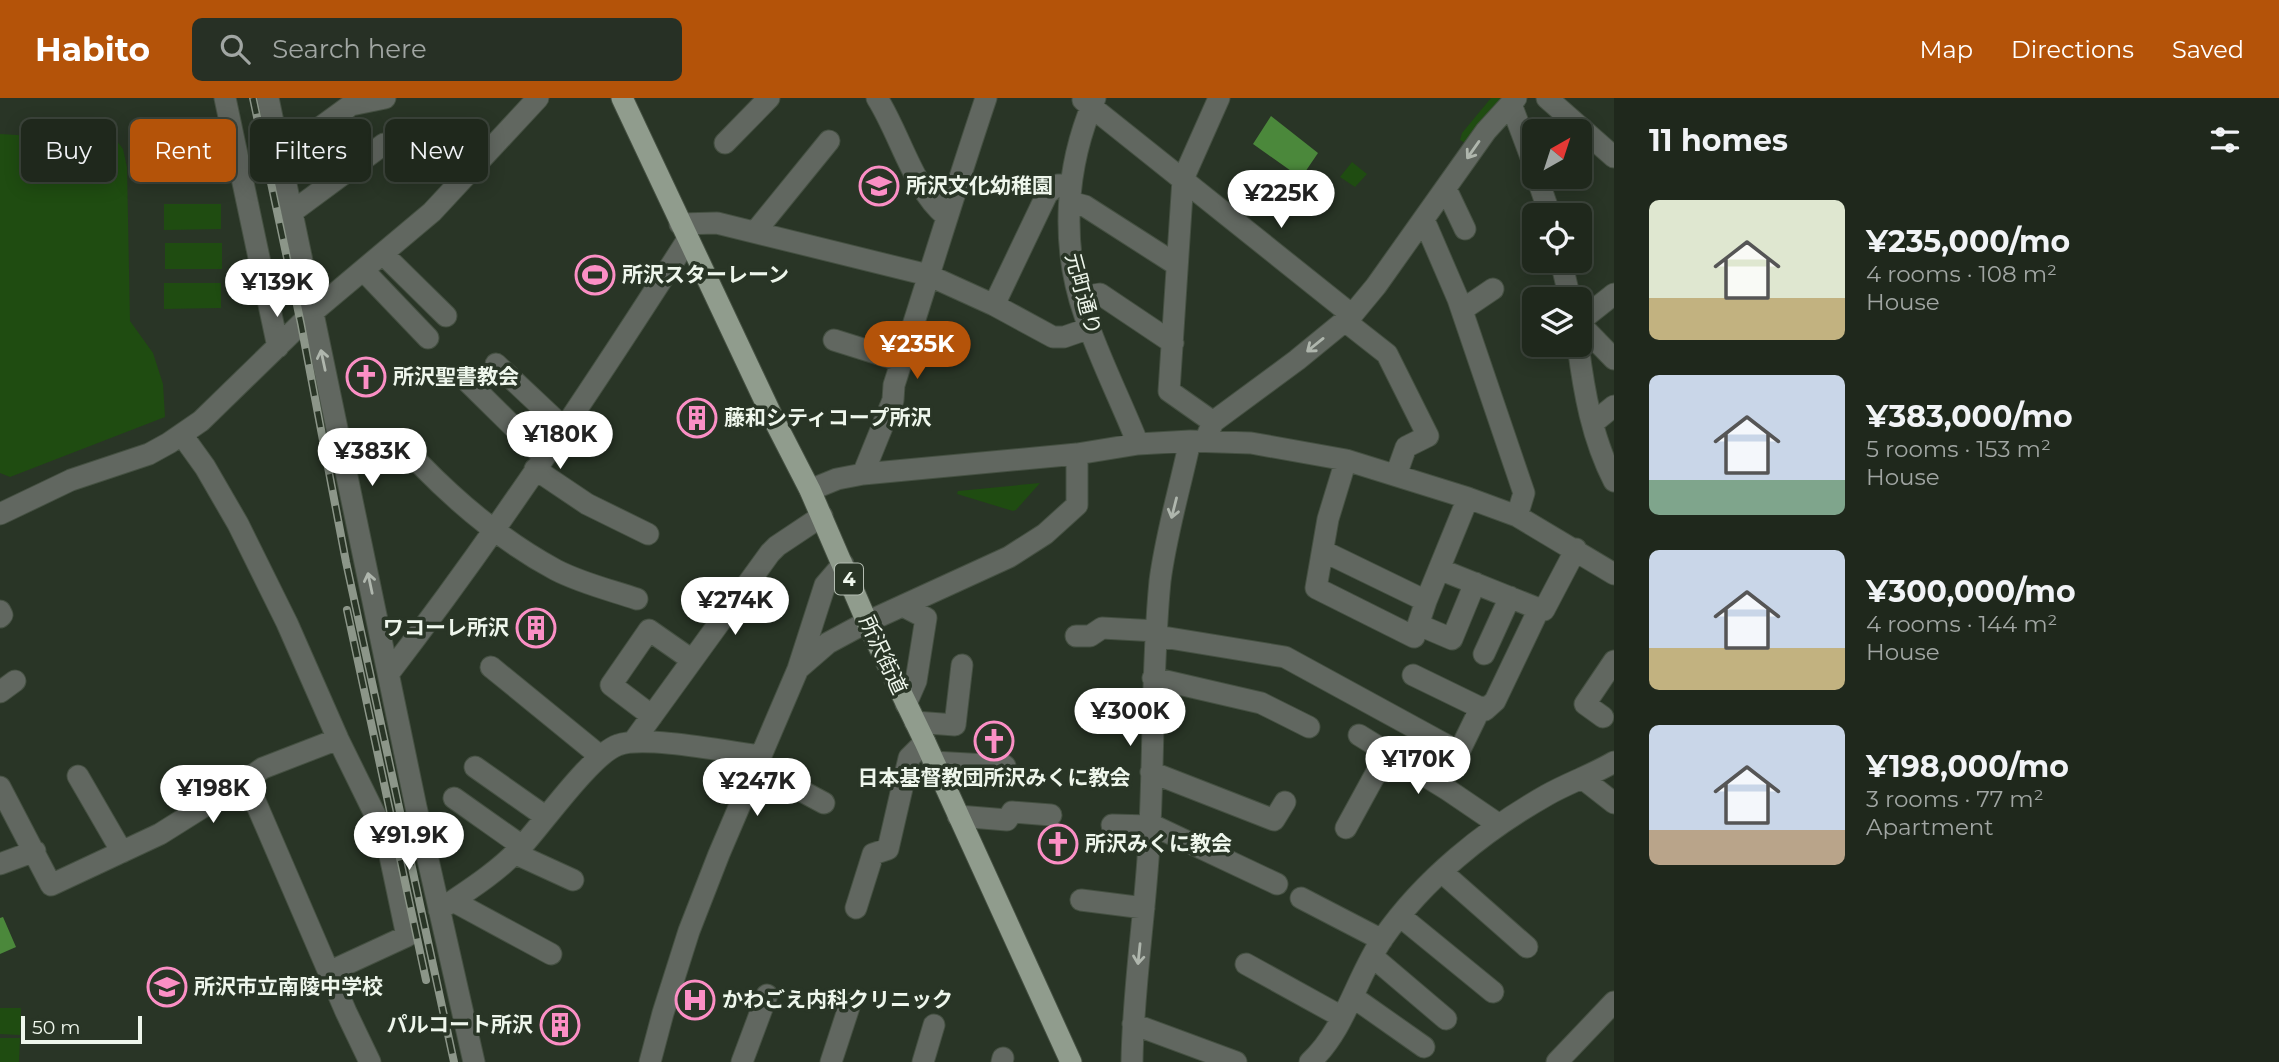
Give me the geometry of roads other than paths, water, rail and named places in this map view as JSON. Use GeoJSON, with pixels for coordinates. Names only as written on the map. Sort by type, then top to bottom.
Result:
{"type":"FeatureCollection","features":[{"type":"Feature","properties":{"kind":"main road","name":"所沢街道"},"geometry":{"type":"LineString","coordinates":[[622,98],[772,416],[810,490],[867,622],[1071,1062]]}},
{"type":"Feature","properties":{"kind":"street"},"geometry":{"type":"LineString","coordinates":[[225,98],[278,346]]}},
{"type":"Feature","properties":{"kind":"street"},"geometry":{"type":"LineString","coordinates":[[268,98],[273,119]]}},
{"type":"Feature","properties":{"kind":"street"},"geometry":{"type":"LineString","coordinates":[[328,119],[350,102],[386,98]]}},
{"type":"Feature","properties":{"kind":"street"},"geometry":{"type":"LineString","coordinates":[[0,514],[71,480],[149,454],[182,435],[214,410],[313,312],[432,212],[538,98]]}},
{"type":"Feature","properties":{"kind":"street"},"geometry":{"type":"LineString","coordinates":[[724,143],[769,98]]}},
{"type":"Feature","properties":{"kind":"street"},"geometry":{"type":"LineString","coordinates":[[877,98],[923,187],[939,211],[946,216]]}},
{"type":"Feature","properties":{"kind":"street"},"geometry":{"type":"LineString","coordinates":[[863,474],[893,400],[901,361],[986,98]]}},
{"type":"Feature","properties":{"kind":"street"},"geometry":{"type":"LineString","coordinates":[[1202,435],[1169,391],[1183,179],[1219,98]]}},
{"type":"Feature","properties":{"kind":"street"},"geometry":{"type":"LineString","coordinates":[[1547,98],[1614,157]]}},
{"type":"Feature","properties":{"kind":"street"},"geometry":{"type":"LineString","coordinates":[[1089,101],[1348,318],[1387,354],[1427,436],[1406,447],[1396,475]]}},
{"type":"Feature","properties":{"kind":"street","name":"元町通り"},"geometry":{"type":"LineString","coordinates":[[1089,101],[1070,193],[1070,247],[1080,298],[1090,328],[1138,444]]}},
{"type":"Feature","properties":{"kind":"street"},"geometry":{"type":"LineString","coordinates":[[1132,1062],[1150,825],[1153,678],[1160,582],[1167,535],[1202,435],[1348,318],[1376,286],[1486,131],[1514,101],[1522,127]]}},
{"type":"Feature","properties":{"kind":"street"},"geometry":{"type":"LineString","coordinates":[[755,232],[829,141]]}},
{"type":"Feature","properties":{"kind":"street"},"geometry":{"type":"LineString","coordinates":[[292,212],[384,144]]}},
{"type":"Feature","properties":{"kind":"street"},"geometry":{"type":"LineString","coordinates":[[286,182],[389,673],[446,905],[474,1062]]}},
{"type":"Feature","properties":{"kind":"street"},"geometry":{"type":"LineString","coordinates":[[994,304],[1047,194],[1057,185],[1177,265]]}},
{"type":"Feature","properties":{"kind":"street"},"geometry":{"type":"LineString","coordinates":[[1446,189],[1465,229]]}},
{"type":"Feature","properties":{"kind":"street"},"geometry":{"type":"LineString","coordinates":[[1424,220],[1462,310],[1524,493],[1517,516]]}},
{"type":"Feature","properties":{"kind":"street"},"geometry":{"type":"LineString","coordinates":[[389,673],[442,605],[564,428],[684,231],[717,223],[928,275],[994,304],[1053,337],[1064,337],[1090,328]]}},
{"type":"Feature","properties":{"kind":"street"},"geometry":{"type":"LineString","coordinates":[[383,254],[446,316]]}},
{"type":"Feature","properties":{"kind":"street"},"geometry":{"type":"LineString","coordinates":[[364,271],[428,338]]}},
{"type":"Feature","properties":{"kind":"street"},"geometry":{"type":"LineString","coordinates":[[1462,310],[1493,289]]}},
{"type":"Feature","properties":{"kind":"street"},"geometry":{"type":"LineString","coordinates":[[1080,298],[1100,294],[1172,343]]}},
{"type":"Feature","properties":{"kind":"street"},"geometry":{"type":"LineString","coordinates":[[1592,312],[1614,294]]}},
{"type":"Feature","properties":{"kind":"street"},"geometry":{"type":"LineString","coordinates":[[1592,335],[1614,359]]}},
{"type":"Feature","properties":{"kind":"street"},"geometry":{"type":"LineString","coordinates":[[834,340],[901,361]]}},
{"type":"Feature","properties":{"kind":"street"},"geometry":{"type":"LineString","coordinates":[[1580,357],[1585,396],[1602,458],[1614,481]]}},
{"type":"Feature","properties":{"kind":"street"},"geometry":{"type":"LineString","coordinates":[[496,364],[564,428]]}},
{"type":"Feature","properties":{"kind":"street"},"geometry":{"type":"LineString","coordinates":[[468,382],[540,463],[587,504],[648,534]]}},
{"type":"Feature","properties":{"kind":"street"},"geometry":{"type":"LineString","coordinates":[[1593,423],[1614,406]]}},
{"type":"Feature","properties":{"kind":"street"},"geometry":{"type":"LineString","coordinates":[[182,435],[205,467],[238,524],[386,837],[407,936],[328,972]]}},
{"type":"Feature","properties":{"kind":"street"},"geometry":{"type":"LineString","coordinates":[[810,490],[837,479],[863,474],[1077,454],[1202,435],[1346,460],[1468,498],[1517,516],[1614,574]]}},
{"type":"Feature","properties":{"kind":"street"},"geometry":{"type":"LineString","coordinates":[[798,669],[828,643],[867,622],[1009,557],[1045,534],[1076,505],[1077,454]]}},
{"type":"Feature","properties":{"kind":"street"},"geometry":{"type":"LineString","coordinates":[[1346,460],[1328,519],[1316,588],[1414,637],[1468,498]]}},
{"type":"Feature","properties":{"kind":"street"},"geometry":{"type":"LineString","coordinates":[[421,465],[445,490],[494,529],[557,570],[637,599]]}},
{"type":"Feature","properties":{"kind":"street"},"geometry":{"type":"LineString","coordinates":[[633,742],[770,553],[822,516]]}},
{"type":"Feature","properties":{"kind":"street"},"geometry":{"type":"LineString","coordinates":[[1439,569],[1544,610],[1576,550]]}},
{"type":"Feature","properties":{"kind":"street"},"geometry":{"type":"LineString","coordinates":[[1323,551],[1426,601]]}},
{"type":"Feature","properties":{"kind":"street"},"geometry":{"type":"LineString","coordinates":[[650,1062],[689,931],[798,669],[825,585],[843,564]]}},
{"type":"Feature","properties":{"kind":"street"},"geometry":{"type":"LineString","coordinates":[[1419,625],[1452,639],[1475,583]]}},
{"type":"Feature","properties":{"kind":"street"},"geometry":{"type":"LineString","coordinates":[[1484,654],[1510,597]]}},
{"type":"Feature","properties":{"kind":"street"},"geometry":{"type":"LineString","coordinates":[[903,606],[926,618],[911,713],[955,726],[962,664]]}},
{"type":"Feature","properties":{"kind":"street"},"geometry":{"type":"LineString","coordinates":[[1413,675],[1485,710],[1495,701],[1539,609]]}},
{"type":"Feature","properties":{"kind":"street"},"geometry":{"type":"LineString","coordinates":[[0,611],[0,617]]}},
{"type":"Feature","properties":{"kind":"street"},"geometry":{"type":"LineString","coordinates":[[1076,636],[1090,636],[1102,628],[1157,633],[1285,657],[1459,752]]}},
{"type":"Feature","properties":{"kind":"street"},"geometry":{"type":"LineString","coordinates":[[652,716],[611,685],[649,630],[692,660]]}},
{"type":"Feature","properties":{"kind":"street"},"geometry":{"type":"LineString","coordinates":[[1603,717],[1585,704],[1614,661]]}},
{"type":"Feature","properties":{"kind":"street"},"geometry":{"type":"LineString","coordinates":[[491,667],[600,756]]}},
{"type":"Feature","properties":{"kind":"street"},"geometry":{"type":"LineString","coordinates":[[1153,678],[1261,703],[1309,727]]}},
{"type":"Feature","properties":{"kind":"street"},"geometry":{"type":"LineString","coordinates":[[1438,784],[1459,752],[1481,707]]}},
{"type":"Feature","properties":{"kind":"street"},"geometry":{"type":"LineString","coordinates":[[1346,828],[1394,757],[1418,729]]}},
{"type":"Feature","properties":{"kind":"street"},"geometry":{"type":"LineString","coordinates":[[1359,735],[1498,824]]}},
{"type":"Feature","properties":{"kind":"street"},"geometry":{"type":"LineString","coordinates":[[0,787],[51,885],[160,834],[263,768],[338,739]]}},
{"type":"Feature","properties":{"kind":"street"},"geometry":{"type":"LineString","coordinates":[[446,905],[484,881],[518,850],[600,756],[617,745],[642,741],[757,764],[824,803]]}},
{"type":"Feature","properties":{"kind":"street"},"geometry":{"type":"LineString","coordinates":[[856,908],[873,854],[888,849],[909,758],[929,752],[1004,766]]}},
{"type":"Feature","properties":{"kind":"street"},"geometry":{"type":"LineString","coordinates":[[1310,1062],[1319,1054],[1342,1017],[1377,949],[1401,916],[1443,873],[1498,824],[1549,793],[1614,762]]}},
{"type":"Feature","properties":{"kind":"street"},"geometry":{"type":"LineString","coordinates":[[475,767],[546,817]]}},
{"type":"Feature","properties":{"kind":"street"},"geometry":{"type":"LineString","coordinates":[[1151,772],[1273,820],[1285,802]]}},
{"type":"Feature","properties":{"kind":"street"},"geometry":{"type":"LineString","coordinates":[[78,776],[122,852]]}},
{"type":"Feature","properties":{"kind":"street"},"geometry":{"type":"LineString","coordinates":[[1582,778],[1614,803]]}},
{"type":"Feature","properties":{"kind":"street"},"geometry":{"type":"LineString","coordinates":[[246,780],[328,972],[370,1062]]}},
{"type":"Feature","properties":{"kind":"street"},"geometry":{"type":"LineString","coordinates":[[454,798],[518,850],[573,880]]}},
{"type":"Feature","properties":{"kind":"street"},"geometry":{"type":"LineString","coordinates":[[958,816],[1007,820],[1012,812],[1051,815]]}},
{"type":"Feature","properties":{"kind":"street"},"geometry":{"type":"LineString","coordinates":[[1112,825],[1150,825],[1277,884]]}},
{"type":"Feature","properties":{"kind":"street"},"geometry":{"type":"LineString","coordinates":[[0,864],[35,851]]}},
{"type":"Feature","properties":{"kind":"street"},"geometry":{"type":"LineString","coordinates":[[1443,873],[1527,947]]}},
{"type":"Feature","properties":{"kind":"street"},"geometry":{"type":"LineString","coordinates":[[1301,898],[1377,949],[1446,1018]]}},
{"type":"Feature","properties":{"kind":"street"},"geometry":{"type":"LineString","coordinates":[[1081,900],[1144,908]]}},
{"type":"Feature","properties":{"kind":"street"},"geometry":{"type":"LineString","coordinates":[[446,905],[551,954]]}},
{"type":"Feature","properties":{"kind":"street"},"geometry":{"type":"LineString","coordinates":[[1401,916],[1493,992]]}},
{"type":"Feature","properties":{"kind":"street"},"geometry":{"type":"LineString","coordinates":[[1247,964],[1342,1017]]}},
{"type":"Feature","properties":{"kind":"street"},"geometry":{"type":"LineString","coordinates":[[742,1062],[767,995]]}},
{"type":"Feature","properties":{"kind":"street"},"geometry":{"type":"LineString","coordinates":[[1353,997],[1424,1047]]}},
{"type":"Feature","properties":{"kind":"street"},"geometry":{"type":"LineString","coordinates":[[1557,1062],[1614,1002]]}},
{"type":"Feature","properties":{"kind":"street"},"geometry":{"type":"LineString","coordinates":[[831,1062],[850,1004]]}},
{"type":"Feature","properties":{"kind":"street"},"geometry":{"type":"LineString","coordinates":[[1133,1024],[1236,1062]]}},
{"type":"Feature","properties":{"kind":"street"},"geometry":{"type":"LineString","coordinates":[[923,1062],[934,1025]]}},
{"type":"Feature","properties":{"kind":"railway"},"geometry":{"type":"LineString","coordinates":[[253,98],[301,324],[346,562],[454,1062]]}},
{"type":"Feature","properties":{"kind":"railway"},"geometry":{"type":"LineString","coordinates":[[347,610],[426,980]]}},
{"type":"Feature","properties":{"kind":"place","name":"所沢文化幼稚園"},"geometry":{"type":"Point","coordinates":[879,186]}},
{"type":"Feature","properties":{"kind":"place","name":"所沢スターレーン"},"geometry":{"type":"Point","coordinates":[595,275]}},
{"type":"Feature","properties":{"kind":"place","name":"所沢聖書教会"},"geometry":{"type":"Point","coordinates":[366,377]}},
{"type":"Feature","properties":{"kind":"place","name":"藤和シティコープ所沢"},"geometry":{"type":"Point","coordinates":[697,418]}},
{"type":"Feature","properties":{"kind":"place","name":"ワコーレ所沢"},"geometry":{"type":"Point","coordinates":[536,628]}},
{"type":"Feature","properties":{"kind":"place","name":"日本基督教団所沢みくに教会"},"geometry":{"type":"Point","coordinates":[994,741]}},
{"type":"Feature","properties":{"kind":"place","name":"所沢みくに教会"},"geometry":{"type":"Point","coordinates":[1058,844]}},
{"type":"Feature","properties":{"kind":"place","name":"所沢市立南陵中学校"},"geometry":{"type":"Point","coordinates":[167,987]}},
{"type":"Feature","properties":{"kind":"place","name":"かわごえ内科クリニック"},"geometry":{"type":"Point","coordinates":[695,1000]}},
{"type":"Feature","properties":{"kind":"place","name":"パルコート所沢"},"geometry":{"type":"Point","coordinates":[560,1025]}}]}
